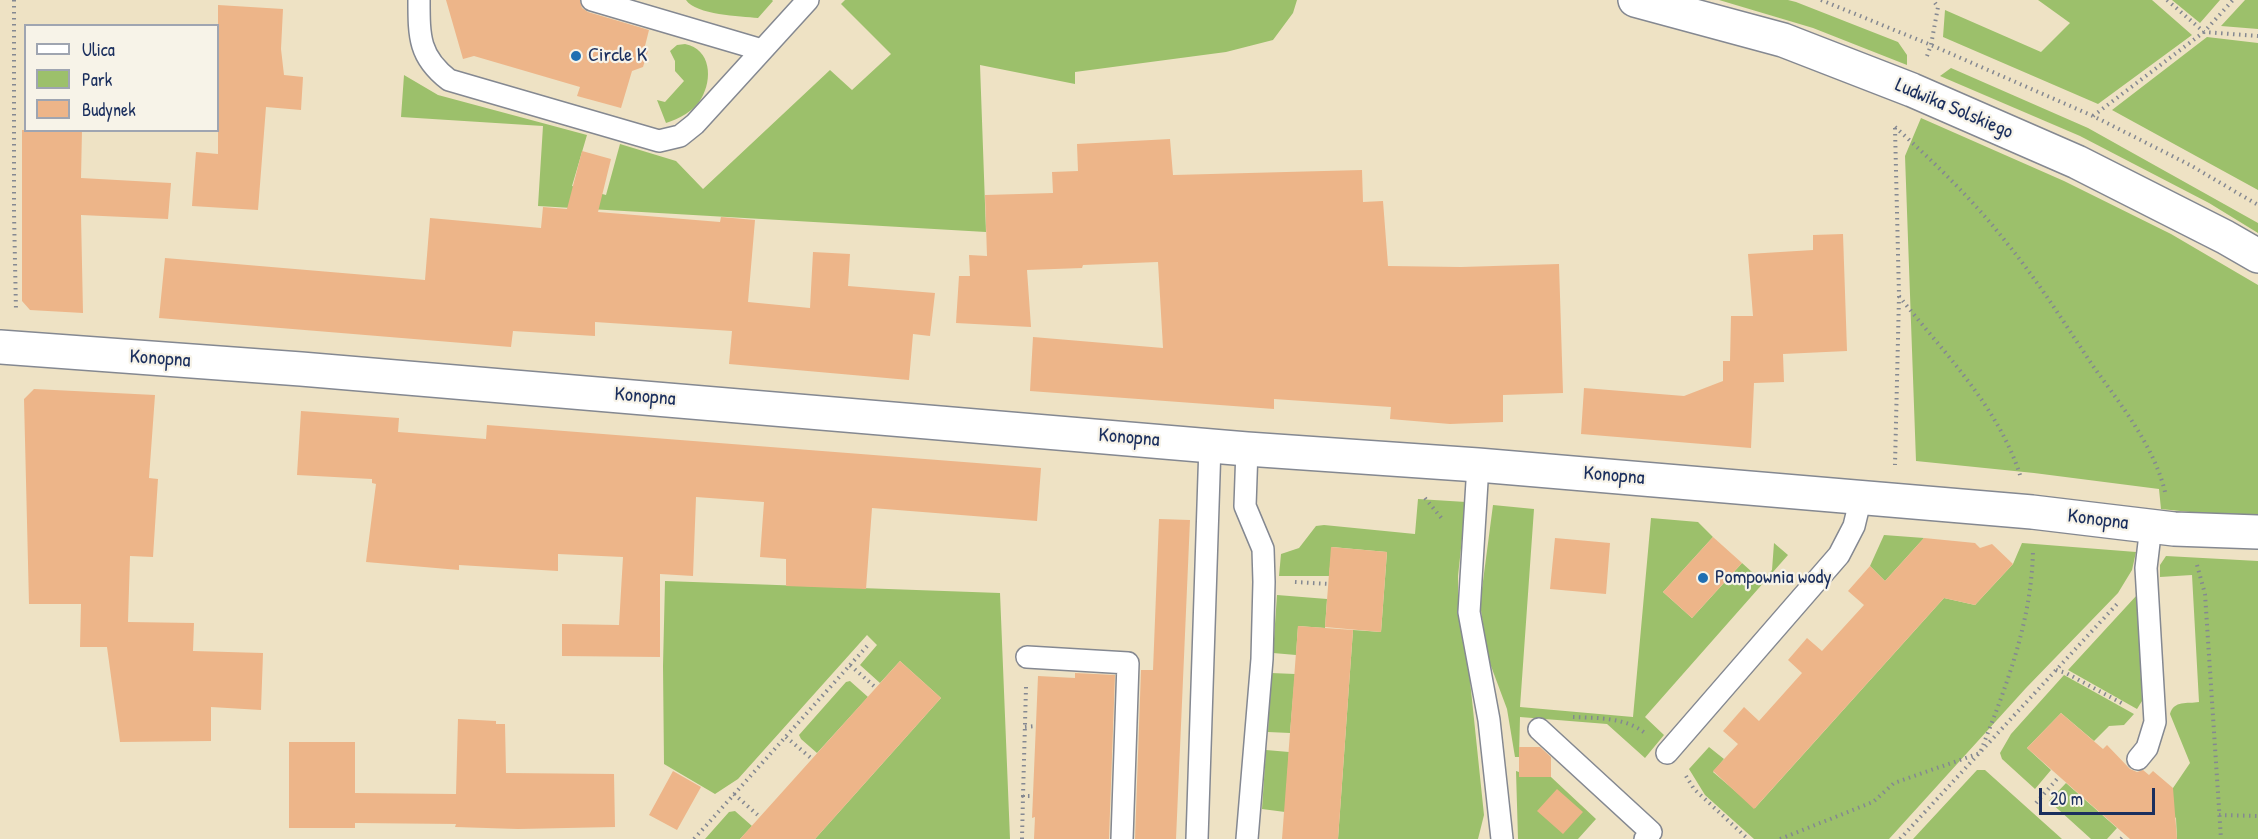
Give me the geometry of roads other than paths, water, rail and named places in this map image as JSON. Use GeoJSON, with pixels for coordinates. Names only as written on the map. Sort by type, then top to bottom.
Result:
{"type":"FeatureCollection","features":[{"type":"Feature","properties":{"kind":"street","name":"Ludwika Solskiego"},"geometry":{"type":"LineString","coordinates":[[1635,0],[1783,40],[1912,90],[2077,162],[2258,256]]}},
{"type":"Feature","properties":{"kind":"street","name":"Konopna"},"geometry":{"type":"LineString","coordinates":[[0,347],[301,369],[1247,449],[1478,465],[1861,497],[2032,512],[2163,528],[2258,532]]}},
{"type":"Feature","properties":{"kind":"lane"},"geometry":{"type":"LineString","coordinates":[[419,0],[422,45],[435,69],[449,80],[659,141],[680,136],[695,124],[808,0]]}},
{"type":"Feature","properties":{"kind":"lane"},"geometry":{"type":"LineString","coordinates":[[592,0],[762,50]]}},
{"type":"Feature","properties":{"kind":"lane"},"geometry":{"type":"LineString","coordinates":[[1197,839],[1210,445]]}},
{"type":"Feature","properties":{"kind":"lane"},"geometry":{"type":"LineString","coordinates":[[1246,839],[1262,659],[1264,582],[1263,549],[1245,506],[1247,449]]}},
{"type":"Feature","properties":{"kind":"lane"},"geometry":{"type":"LineString","coordinates":[[1478,465],[1469,612],[1489,720],[1502,839]]}},
{"type":"Feature","properties":{"kind":"lane"},"geometry":{"type":"LineString","coordinates":[[1667,753],[1839,555],[1854,526],[1861,497]]}},
{"type":"Feature","properties":{"kind":"lane"},"geometry":{"type":"LineString","coordinates":[[2138,759],[2147,748],[2155,722],[2146,568],[2163,528]]}},
{"type":"Feature","properties":{"kind":"lane"},"geometry":{"type":"LineString","coordinates":[[1027,657],[1128,663],[1122,839]]}},
{"type":"Feature","properties":{"kind":"lane"},"geometry":{"type":"LineString","coordinates":[[1539,729],[1651,832],[1645,839]]}},
{"type":"Feature","properties":{"kind":"place","name":"Circle K"},"geometry":{"type":"Point","coordinates":[576,56]}},
{"type":"Feature","properties":{"kind":"place","name":"Pompownia wody"},"geometry":{"type":"Point","coordinates":[1703,578]}}]}
